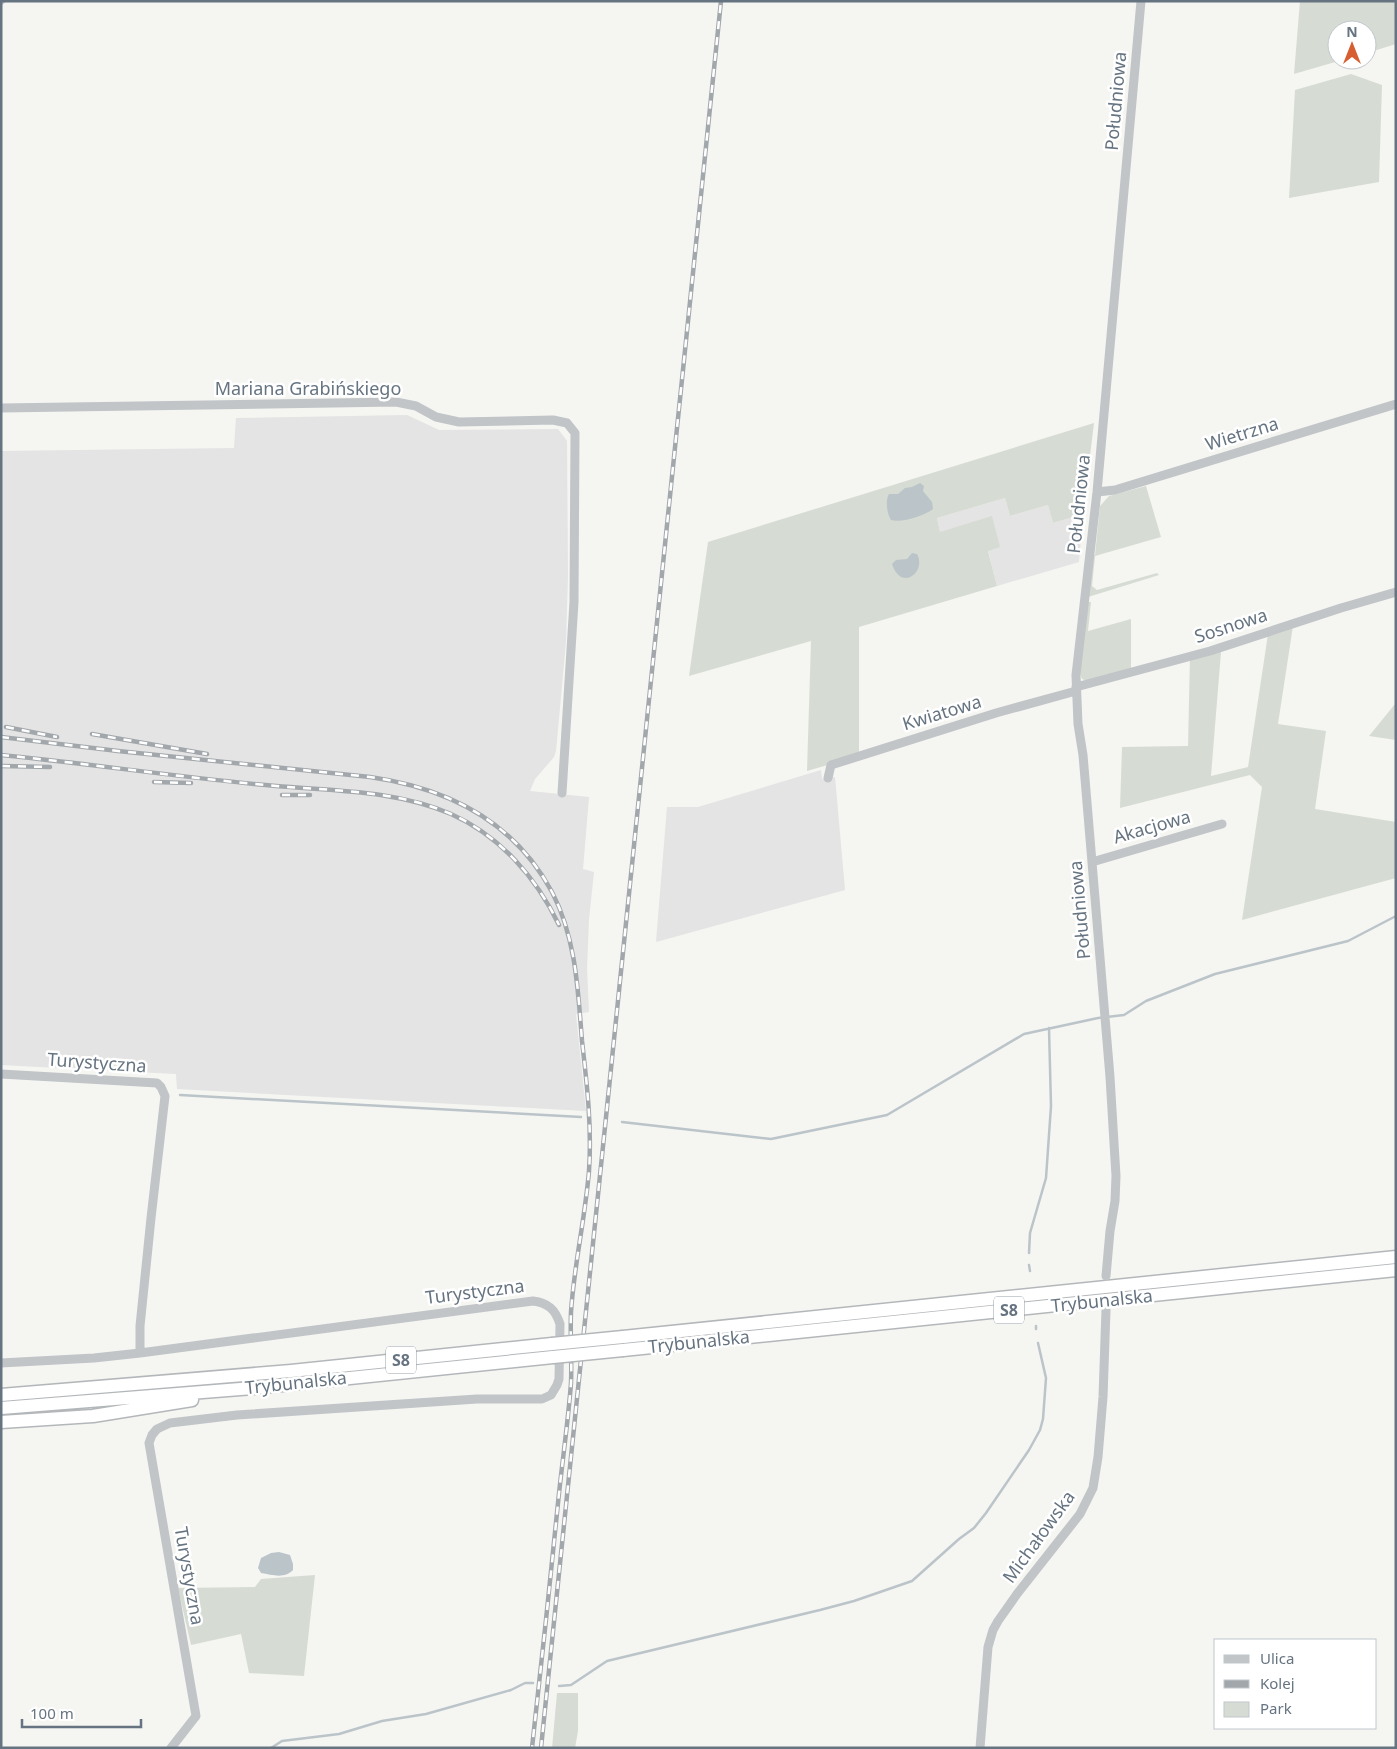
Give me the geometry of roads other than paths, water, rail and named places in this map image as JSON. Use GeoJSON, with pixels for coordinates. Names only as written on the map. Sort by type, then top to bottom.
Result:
{"type":"FeatureCollection","features":[{"type":"Feature","properties":{"kind":"highway","name":"Trybunalska"},"geometry":{"type":"LineString","coordinates":[[1,1395],[266,1373],[1396,1258]]}},
{"type":"Feature","properties":{"kind":"highway","name":"Trybunalska"},"geometry":{"type":"LineString","coordinates":[[1,1408],[253,1388],[1396,1270]]}},
{"type":"Feature","properties":{"kind":"highway"},"geometry":{"type":"LineString","coordinates":[[1,1422],[110,1414],[253,1388]]}},
{"type":"Feature","properties":{"kind":"street","name":"Południowa"},"geometry":{"type":"LineString","coordinates":[[1106,1276],[1116,1176],[1110,1077],[1076,689],[1097,492],[1141,1]]}},
{"type":"Feature","properties":{"kind":"street","name":"Mariana Grabińskiego"},"geometry":{"type":"LineString","coordinates":[[1,408],[396,402],[416,406],[436,417],[459,422],[553,420],[567,423],[575,433],[574,602],[562,793]]}},
{"type":"Feature","properties":{"kind":"street","name":"Wietrzna"},"geometry":{"type":"LineString","coordinates":[[1097,492],[1115,490],[1396,404]]}},
{"type":"Feature","properties":{"kind":"street","name":"Sosnowa"},"geometry":{"type":"LineString","coordinates":[[1076,689],[1210,651],[1324,613],[1396,592]]}},
{"type":"Feature","properties":{"kind":"street","name":"Kwiatowa"},"geometry":{"type":"LineString","coordinates":[[828,778],[831,765],[1076,689]]}},
{"type":"Feature","properties":{"kind":"street","name":"Akacjowa"},"geometry":{"type":"LineString","coordinates":[[1092,862],[1222,824]]}},
{"type":"Feature","properties":{"kind":"street","name":"Turystyczna"},"geometry":{"type":"LineString","coordinates":[[1,1074],[157,1083],[161,1087],[165,1096],[150,1218],[140,1326],[140,1353],[533,1300],[549,1305],[557,1315],[560,1324],[559,1379],[551,1395],[542,1399],[477,1400],[237,1414],[170,1423],[157,1429],[149,1443],[196,1716],[171,1748]]}},
{"type":"Feature","properties":{"kind":"street","name":"Michałowska"},"geometry":{"type":"LineString","coordinates":[[980,1748],[988,1647],[993,1630],[1018,1594],[1080,1514],[1093,1488],[1098,1457],[1103,1397],[1106,1310]]}},
{"type":"Feature","properties":{"kind":"street"},"geometry":{"type":"LineString","coordinates":[[1,1363],[94,1358],[140,1353]]}},
{"type":"Feature","properties":{"kind":"waterway"},"geometry":{"type":"LineString","coordinates":[[1,4],[5,1]]}},
{"type":"Feature","properties":{"kind":"waterway"},"geometry":{"type":"LineString","coordinates":[[622,1122],[771,1139],[887,1115],[1024,1034],[1098,1018],[1124,1015],[1146,1001],[1215,974],[1348,941],[1396,916]]}},
{"type":"Feature","properties":{"kind":"waterway"},"geometry":{"type":"LineString","coordinates":[[1029,1253],[1030,1233],[1046,1178],[1051,1106],[1049,1028]]}},
{"type":"Feature","properties":{"kind":"waterway"},"geometry":{"type":"LineString","coordinates":[[180,1095],[581,1117]]}},
{"type":"Feature","properties":{"kind":"waterway"},"geometry":{"type":"LineString","coordinates":[[1029,1265],[1030,1271]]}},
{"type":"Feature","properties":{"kind":"waterway"},"geometry":{"type":"LineString","coordinates":[[559,1686],[571,1685],[607,1661],[820,1610],[854,1601],[912,1581],[974,1528],[1029,1450],[1040,1430],[1043,1419],[1046,1378],[1038,1343]]}},
{"type":"Feature","properties":{"kind":"waterway"},"geometry":{"type":"LineString","coordinates":[[271,1748],[282,1741],[339,1734],[382,1721],[426,1714],[511,1690],[525,1683],[533,1683]]}},
{"type":"Feature","properties":{"kind":"railway"},"geometry":{"type":"LineString","coordinates":[[541,1748],[721,1]]}},
{"type":"Feature","properties":{"kind":"railway"},"geometry":{"type":"LineString","coordinates":[[6,727],[57,737]]}},
{"type":"Feature","properties":{"kind":"railway"},"geometry":{"type":"LineString","coordinates":[[92,734],[207,754]]}},
{"type":"Feature","properties":{"kind":"railway"},"geometry":{"type":"LineString","coordinates":[[1,737],[370,777],[398,782],[451,800],[476,812],[498,827],[536,867],[552,892],[560,910],[571,946],[577,984],[587,1090],[590,1155],[572,1294],[570,1398],[532,1748]]}},
{"type":"Feature","properties":{"kind":"railway"},"geometry":{"type":"LineString","coordinates":[[1,755],[242,783],[365,793],[409,800],[430,806],[469,823],[501,846],[528,875],[550,907],[559,925]]}},
{"type":"Feature","properties":{"kind":"railway"},"geometry":{"type":"LineString","coordinates":[[2,766],[50,767]]}},
{"type":"Feature","properties":{"kind":"railway"},"geometry":{"type":"LineString","coordinates":[[154,782],[191,783]]}},
{"type":"Feature","properties":{"kind":"railway"},"geometry":{"type":"LineString","coordinates":[[282,795],[310,795]]}}]}
